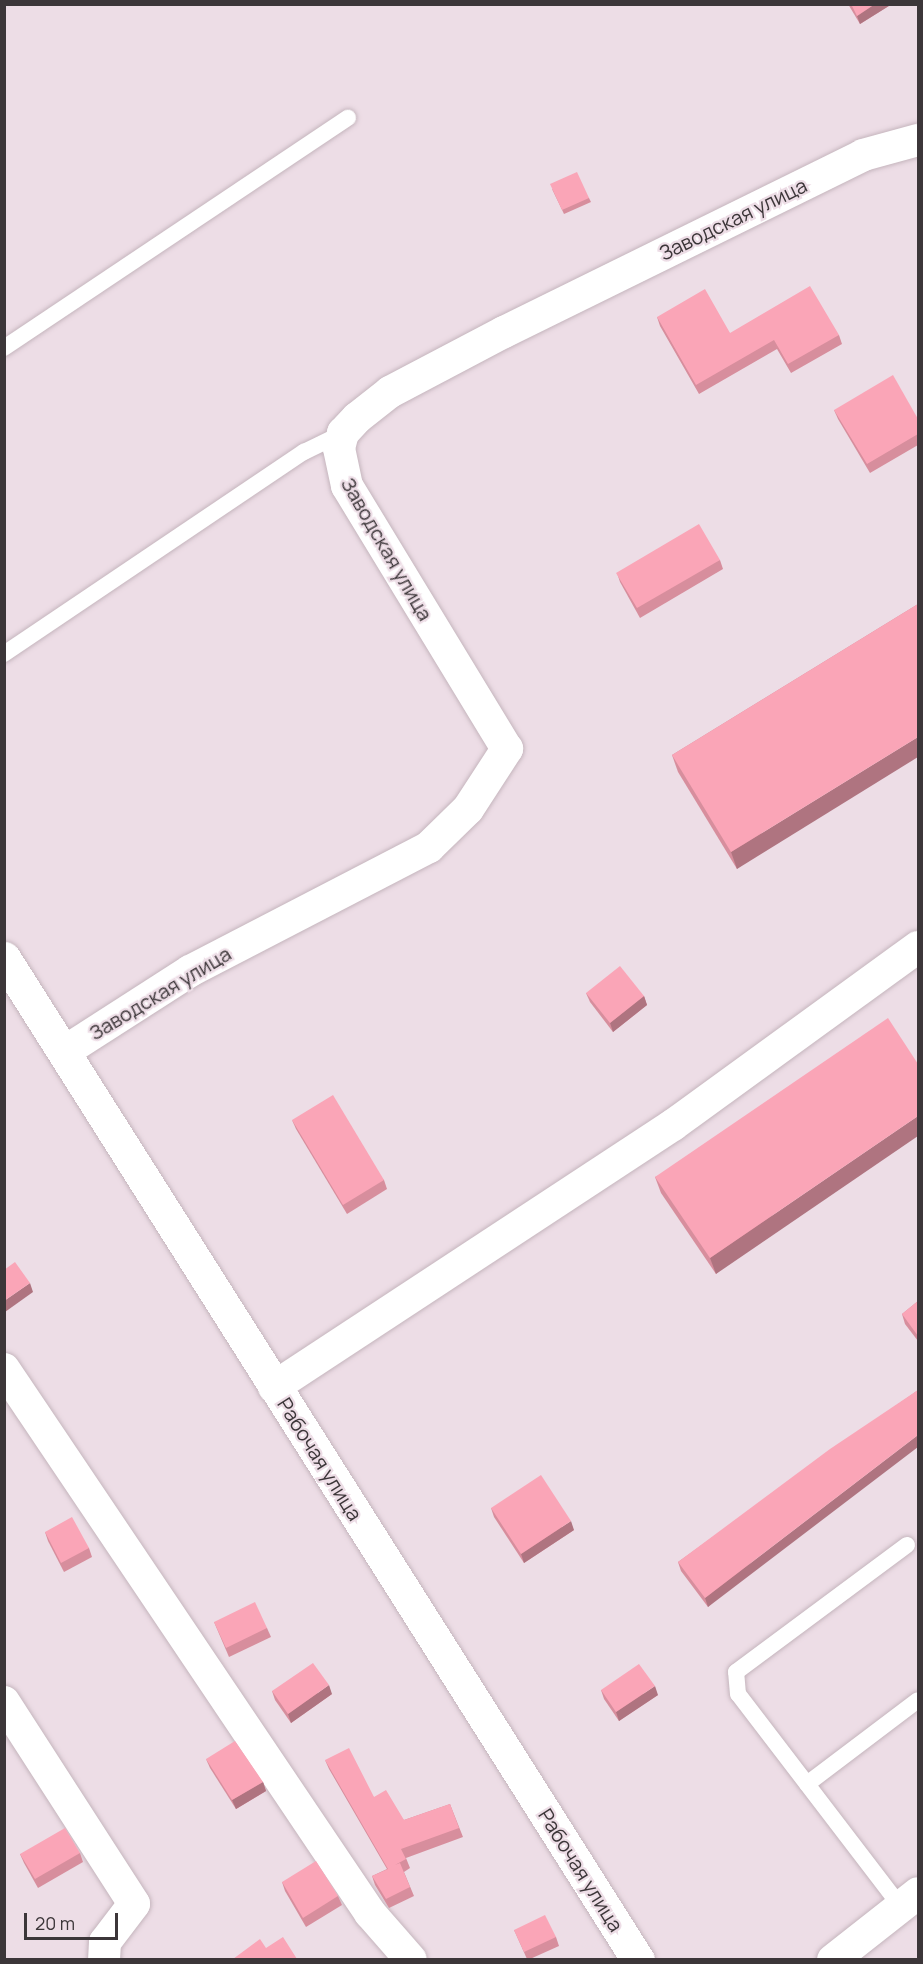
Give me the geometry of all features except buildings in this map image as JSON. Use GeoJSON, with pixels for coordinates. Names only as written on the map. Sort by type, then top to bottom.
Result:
{"type":"FeatureCollection","features":[{"type":"Feature","properties":{"kind":"street","name":"Заводская улица"},"geometry":{"type":"LineString","coordinates":[[64,1052],[190,971],[429,848],[468,809],[507,749],[347,486],[340,461],[343,433],[390,392],[504,332],[863,155],[918,140]]}},
{"type":"Feature","properties":{"kind":"street"},"geometry":{"type":"LineString","coordinates":[[274,1387],[673,1125],[918,947]]}},
{"type":"Feature","properties":{"kind":"street","name":"Рабочая улица"},"geometry":{"type":"LineString","coordinates":[[4,958],[638,1959]]}},
{"type":"Feature","properties":{"kind":"street"},"geometry":{"type":"LineString","coordinates":[[4,1369],[370,1913],[411,1959]]}},
{"type":"Feature","properties":{"kind":"street"},"geometry":{"type":"LineString","coordinates":[[4,1702],[134,1904],[105,1942],[104,1959]]}},
{"type":"Feature","properties":{"kind":"street"},"geometry":{"type":"LineString","coordinates":[[833,1959],[910,1900]]}},
{"type":"Feature","properties":{"kind":"lane"},"geometry":{"type":"LineString","coordinates":[[4,348],[348,118]]}},
{"type":"Feature","properties":{"kind":"lane"},"geometry":{"type":"LineString","coordinates":[[4,654],[304,452],[343,433]]}},
{"type":"Feature","properties":{"kind":"lane"},"geometry":{"type":"LineString","coordinates":[[907,1545],[736,1672],[738,1694],[807,1784],[910,1900]]}},
{"type":"Feature","properties":{"kind":"lane"},"geometry":{"type":"LineString","coordinates":[[807,1784],[918,1700]]}}]}
